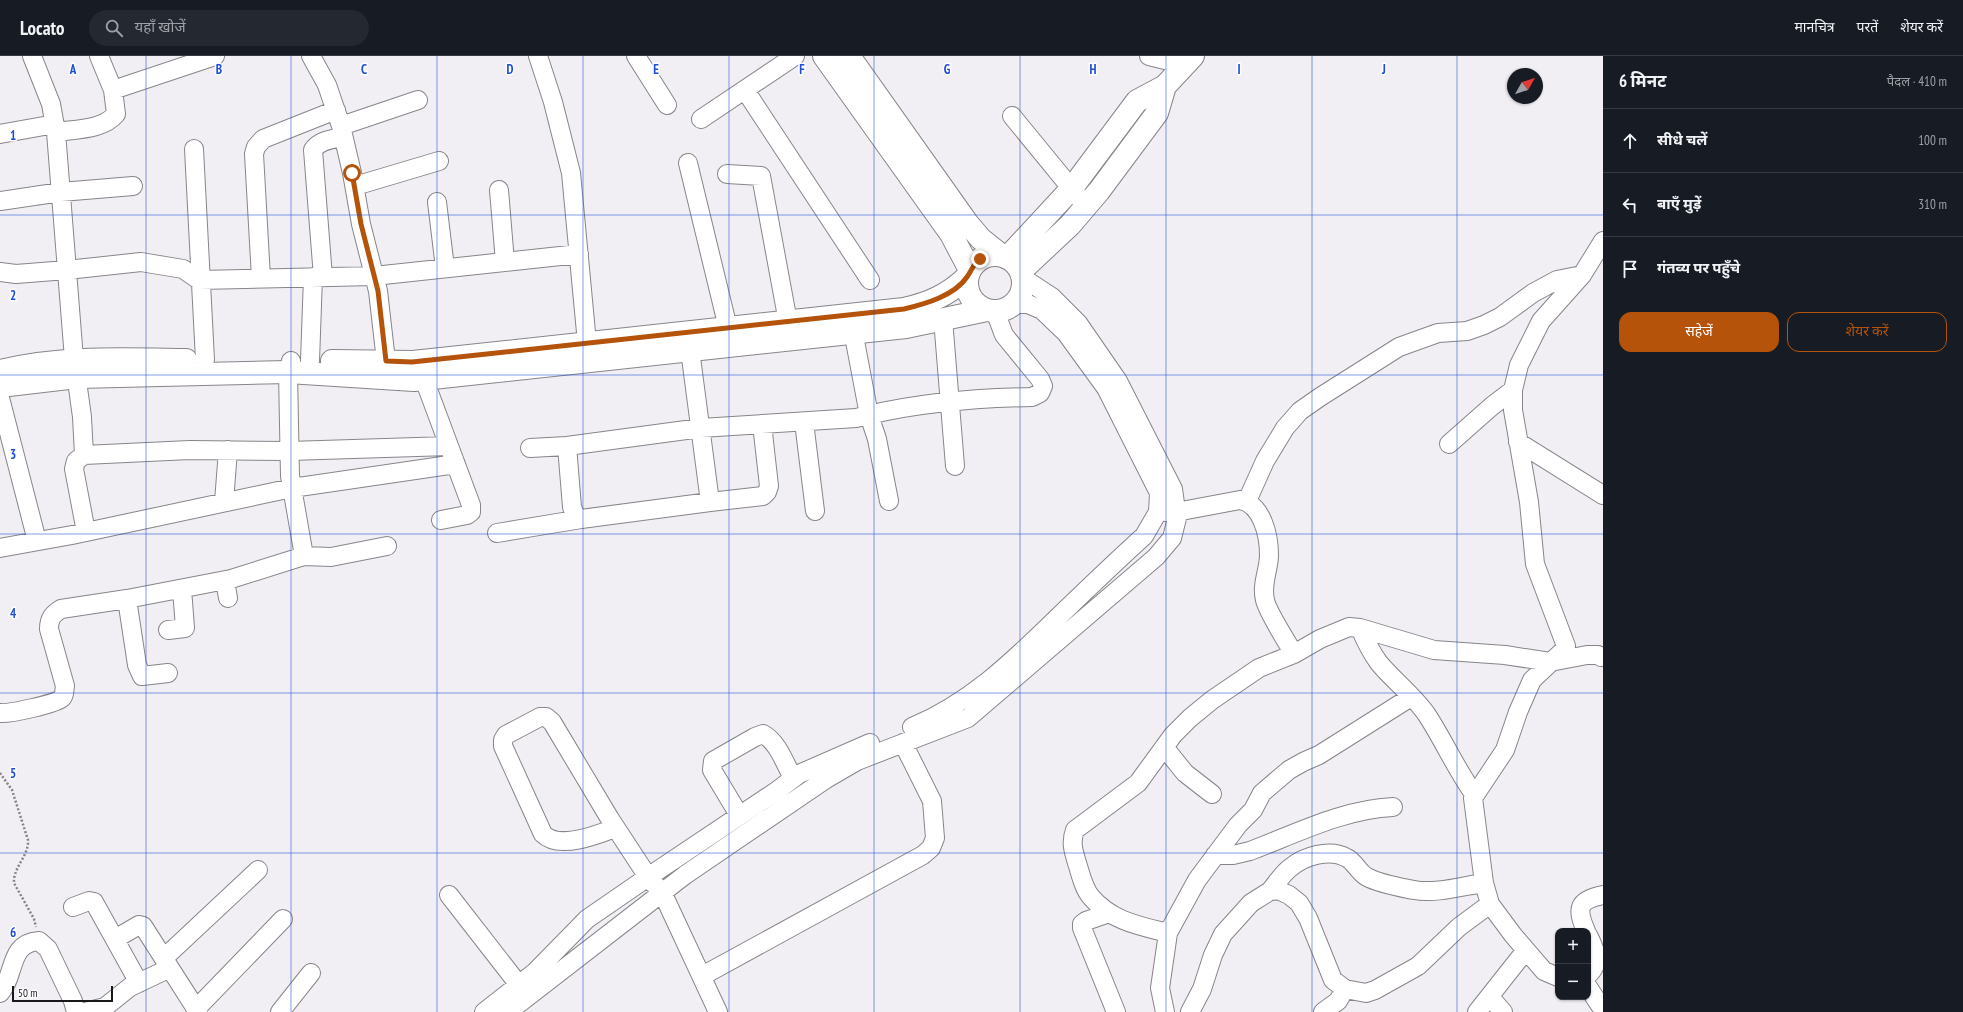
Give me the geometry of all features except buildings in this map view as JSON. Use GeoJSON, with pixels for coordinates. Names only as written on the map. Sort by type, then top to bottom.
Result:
{"type":"FeatureCollection","features":[{"type":"Feature","properties":{"kind":"main road"},"geometry":{"type":"LineString","coordinates":[[824,56],[951,234],[969,273],[967,284],[971,297],[981,307],[999,308]]}},
{"type":"Feature","properties":{"kind":"main road"},"geometry":{"type":"LineString","coordinates":[[0,371],[19,366],[75,368],[296,365],[386,361],[412,362],[788,322],[906,327],[999,308],[1022,292],[1013,265],[981,239],[968,224],[849,56]]}},
{"type":"Feature","properties":{"kind":"main road"},"geometry":{"type":"LineString","coordinates":[[1013,265],[1137,101],[1164,86],[1189,60]]}},
{"type":"Feature","properties":{"kind":"main road"},"geometry":{"type":"LineString","coordinates":[[1013,265],[1070,225],[1093,199],[1157,113],[1164,86]]}},
{"type":"Feature","properties":{"kind":"main road"},"geometry":{"type":"LineString","coordinates":[[0,386],[75,368],[205,360],[296,365],[414,380],[690,350],[852,324],[927,303],[953,290],[980,259],[986,256],[1013,265]]}},
{"type":"Feature","properties":{"kind":"street"},"geometry":{"type":"LineString","coordinates":[[32,56],[52,104],[56,128],[75,368],[84,455]]}},
{"type":"Feature","properties":{"kind":"street"},"geometry":{"type":"LineString","coordinates":[[0,134],[100,125],[110,121],[116,114],[113,90],[99,56]]}},
{"type":"Feature","properties":{"kind":"street"},"geometry":{"type":"LineString","coordinates":[[113,90],[215,56]]}},
{"type":"Feature","properties":{"kind":"street"},"geometry":{"type":"LineString","coordinates":[[311,56],[327,85],[340,124],[361,224],[374,276],[381,314],[386,361]]}},
{"type":"Feature","properties":{"kind":"street"},"geometry":{"type":"LineString","coordinates":[[538,56],[553,102],[571,173],[587,343]]}},
{"type":"Feature","properties":{"kind":"street"},"geometry":{"type":"LineString","coordinates":[[636,56],[667,104]]}},
{"type":"Feature","properties":{"kind":"street"},"geometry":{"type":"LineString","coordinates":[[701,119],[795,56]]}},
{"type":"Feature","properties":{"kind":"street"},"geometry":{"type":"LineString","coordinates":[[1149,56],[1189,60]]}},
{"type":"Feature","properties":{"kind":"street"},"geometry":{"type":"LineString","coordinates":[[745,90],[870,280]]}},
{"type":"Feature","properties":{"kind":"street"},"geometry":{"type":"LineString","coordinates":[[261,278],[254,154],[256,147],[263,139],[340,124],[418,100]]}},
{"type":"Feature","properties":{"kind":"street"},"geometry":{"type":"LineString","coordinates":[[1012,116],[1078,180],[1093,199]]}},
{"type":"Feature","properties":{"kind":"street"},"geometry":{"type":"LineString","coordinates":[[304,556],[292,488],[290,451],[296,365],[318,277],[313,150],[316,145],[322,142],[340,124]]}},
{"type":"Feature","properties":{"kind":"street"},"geometry":{"type":"LineString","coordinates":[[194,149],[205,360]]}},
{"type":"Feature","properties":{"kind":"street"},"geometry":{"type":"LineString","coordinates":[[354,186],[440,161]]}},
{"type":"Feature","properties":{"kind":"street"},"geometry":{"type":"LineString","coordinates":[[688,163],[728,328]]}},
{"type":"Feature","properties":{"kind":"street"},"geometry":{"type":"LineString","coordinates":[[727,174],[761,176],[788,322]]}},
{"type":"Feature","properties":{"kind":"street"},"geometry":{"type":"LineString","coordinates":[[0,201],[61,192],[133,186]]}},
{"type":"Feature","properties":{"kind":"street"},"geometry":{"type":"LineString","coordinates":[[499,190],[505,262]]}},
{"type":"Feature","properties":{"kind":"street"},"geometry":{"type":"LineString","coordinates":[[437,202],[445,268]]}},
{"type":"Feature","properties":{"kind":"street"},"geometry":{"type":"LineString","coordinates":[[1555,976],[1544,971],[1490,904],[1484,883],[1473,804],[1474,794],[1505,750],[1532,680],[1550,662],[1563,652],[1566,646],[1535,564],[1529,502],[1512,410],[1513,390],[1519,365],[1541,321],[1582,275],[1603,241]]}},
{"type":"Feature","properties":{"kind":"street"},"geometry":{"type":"LineString","coordinates":[[0,272],[16,274],[141,262],[183,269],[199,280],[374,276],[579,254]]}},
{"type":"Feature","properties":{"kind":"street"},"geometry":{"type":"LineString","coordinates":[[508,1012],[663,894],[685,875],[826,779],[857,762],[903,742],[968,718],[1156,557],[1172,538],[1177,518],[1173,489],[1118,381],[1078,323],[1052,297],[1013,265]]}},
{"type":"Feature","properties":{"kind":"street"},"geometry":{"type":"LineString","coordinates":[[1239,501],[1285,428],[1300,411],[1320,397],[1399,347],[1438,333],[1467,331],[1484,325],[1500,317],[1533,293],[1557,280],[1582,275]]}},
{"type":"Feature","properties":{"kind":"street"},"geometry":{"type":"LineString","coordinates":[[484,1012],[535,972],[587,920],[799,774],[858,748],[924,722],[973,694],[1010,664],[1144,536],[1158,512],[1159,493],[1106,388],[1066,333],[1042,310],[1028,304],[999,308],[1004,335],[1040,379],[1043,386],[1040,393],[1032,397],[980,398],[949,401],[856,418],[701,428],[567,446],[530,448]]}},
{"type":"Feature","properties":{"kind":"street"},"geometry":{"type":"LineString","coordinates":[[943,319],[955,466]]}},
{"type":"Feature","properties":{"kind":"street"},"geometry":{"type":"LineString","coordinates":[[852,324],[869,415],[876,439],[889,501]]}},
{"type":"Feature","properties":{"kind":"street"},"geometry":{"type":"LineString","coordinates":[[690,350],[710,502]]}},
{"type":"Feature","properties":{"kind":"street"},"geometry":{"type":"LineString","coordinates":[[424,379],[471,506],[471,512],[467,515],[441,520]]}},
{"type":"Feature","properties":{"kind":"street"},"geometry":{"type":"LineString","coordinates":[[1448,444],[1513,390]]}},
{"type":"Feature","properties":{"kind":"street"},"geometry":{"type":"LineString","coordinates":[[0,398],[37,541]]}},
{"type":"Feature","properties":{"kind":"street"},"geometry":{"type":"LineString","coordinates":[[804,422],[815,511]]}},
{"type":"Feature","properties":{"kind":"street"},"geometry":{"type":"LineString","coordinates":[[497,533],[581,518],[763,496],[767,492],[769,486],[762,424]]}},
{"type":"Feature","properties":{"kind":"street"},"geometry":{"type":"LineString","coordinates":[[1518,442],[1603,495]]}},
{"type":"Feature","properties":{"kind":"street"},"geometry":{"type":"LineString","coordinates":[[86,532],[74,469],[76,461],[84,455],[190,450],[290,451],[449,446]]}},
{"type":"Feature","properties":{"kind":"street"},"geometry":{"type":"LineString","coordinates":[[567,446],[572,507],[575,515],[581,518]]}},
{"type":"Feature","properties":{"kind":"street"},"geometry":{"type":"LineString","coordinates":[[224,502],[228,450]]}},
{"type":"Feature","properties":{"kind":"street"},"geometry":{"type":"LineString","coordinates":[[0,548],[86,532],[292,488],[456,464]]}},
{"type":"Feature","properties":{"kind":"street"},"geometry":{"type":"LineString","coordinates":[[1158,512],[1176,512],[1239,501],[1260,514],[1264,523],[1269,555],[1264,582],[1265,601],[1294,654]]}},
{"type":"Feature","properties":{"kind":"street"},"geometry":{"type":"LineString","coordinates":[[0,713],[8,714],[60,700],[64,696],[65,686],[49,629],[49,622],[53,614],[61,609],[182,589],[227,589],[304,556],[332,557],[387,546]]}},
{"type":"Feature","properties":{"kind":"street"},"geometry":{"type":"LineString","coordinates":[[168,630],[185,628],[182,589]]}},
{"type":"Feature","properties":{"kind":"street"},"geometry":{"type":"LineString","coordinates":[[127,599],[137,665],[142,676],[168,673]]}},
{"type":"Feature","properties":{"kind":"street"},"geometry":{"type":"LineString","coordinates":[[1168,933],[1123,921],[1109,913],[1091,897],[1084,886],[1072,847],[1072,837],[1076,830],[1138,783],[1164,747],[1190,718],[1212,700],[1259,668],[1294,654],[1320,639],[1349,627],[1360,628],[1434,650],[1505,655],[1550,662],[1587,655],[1598,655],[1602,658]]}},
{"type":"Feature","properties":{"kind":"street"},"geometry":{"type":"LineString","coordinates":[[1360,628],[1367,645],[1379,663],[1427,715],[1452,756],[1460,774],[1474,794]]}},
{"type":"Feature","properties":{"kind":"street"},"geometry":{"type":"LineString","coordinates":[[1160,1010],[1160,988],[1168,933],[1197,880],[1238,825],[1254,810],[1262,793],[1289,770],[1302,762],[1319,756],[1411,697]]}},
{"type":"Feature","properties":{"kind":"street"},"geometry":{"type":"LineString","coordinates":[[616,828],[584,839],[554,840],[547,838],[503,746],[503,740],[506,735],[540,717],[546,717],[552,722],[616,828],[648,877],[663,894],[718,1012]]}},
{"type":"Feature","properties":{"kind":"street"},"geometry":{"type":"LineString","coordinates":[[739,815],[712,770],[713,761],[754,737],[763,734],[770,738],[777,748],[793,778]]}},
{"type":"Feature","properties":{"kind":"street"},"geometry":{"type":"LineString","coordinates":[[702,976],[923,855],[931,848],[935,838],[932,801],[903,742]]}},
{"type":"Feature","properties":{"kind":"street"},"geometry":{"type":"LineString","coordinates":[[1164,747],[1185,773],[1212,794]]}},
{"type":"Feature","properties":{"kind":"street"},"geometry":{"type":"LineString","coordinates":[[1215,855],[1233,855],[1250,851],[1369,808],[1393,807]]}},
{"type":"Feature","properties":{"kind":"street"},"geometry":{"type":"LineString","coordinates":[[1275,842],[1289,868]]}},
{"type":"Feature","properties":{"kind":"street"},"geometry":{"type":"LineString","coordinates":[[1190,1012],[1202,989],[1213,954],[1223,934],[1250,903],[1270,891],[1289,868],[1304,859],[1328,854],[1344,856],[1349,859],[1359,872],[1370,878],[1413,890],[1430,890],[1484,883]]}},
{"type":"Feature","properties":{"kind":"street"},"geometry":{"type":"LineString","coordinates":[[85,1012],[110,1005],[130,987],[139,983],[167,963],[258,870]]}},
{"type":"Feature","properties":{"kind":"street"},"geometry":{"type":"LineString","coordinates":[[1270,891],[1278,890],[1289,895],[1299,903],[1308,918],[1333,980],[1345,989],[1366,993],[1375,990],[1418,966],[1459,927],[1490,904]]}},
{"type":"Feature","properties":{"kind":"street"},"geometry":{"type":"LineString","coordinates":[[449,895],[518,985]]}},
{"type":"Feature","properties":{"kind":"street"},"geometry":{"type":"LineString","coordinates":[[1591,972],[1597,962],[1596,952],[1593,938],[1581,920],[1580,907],[1584,902],[1603,895]]}},
{"type":"Feature","properties":{"kind":"street"},"geometry":{"type":"LineString","coordinates":[[73,908],[89,901],[94,902],[139,983]]}},
{"type":"Feature","properties":{"kind":"street"},"geometry":{"type":"LineString","coordinates":[[1109,913],[1086,921],[1082,924],[1082,928],[1116,1012]]}},
{"type":"Feature","properties":{"kind":"street"},"geometry":{"type":"LineString","coordinates":[[115,939],[139,925],[143,926],[197,1010],[283,919]]}},
{"type":"Feature","properties":{"kind":"street"},"geometry":{"type":"LineString","coordinates":[[0,993],[22,946],[30,942],[39,941],[48,949],[73,1001],[76,1012]]}},
{"type":"Feature","properties":{"kind":"street"},"geometry":{"type":"LineString","coordinates":[[1477,1012],[1526,950]]}},
{"type":"Feature","properties":{"kind":"street"},"geometry":{"type":"LineString","coordinates":[[280,1012],[311,973]]}},
{"type":"Feature","properties":{"kind":"street"},"geometry":{"type":"LineString","coordinates":[[1323,1012],[1338,1001],[1345,989]]}},
{"type":"Feature","properties":{"kind":"street"},"geometry":{"type":"LineString","coordinates":[[1591,992],[1603,1010]]}},
{"type":"Feature","properties":{"kind":"street"},"geometry":{"type":"LineString","coordinates":[[1490,996],[1503,1012]]}},
{"type":"Feature","properties":{"kind":"path"},"geometry":{"type":"LineString","coordinates":[[0,773],[12,790],[28,840],[29,846],[13,876],[14,883],[34,919],[39,941]]}},
{"type":"Feature","properties":{"kind":"route"},"geometry":{"type":"LineString","coordinates":[[352,173],[361,224],[378,291],[386,361],[412,362],[904,309],[927,303],[953,290],[967,276],[974,264],[980,259]]}}]}
